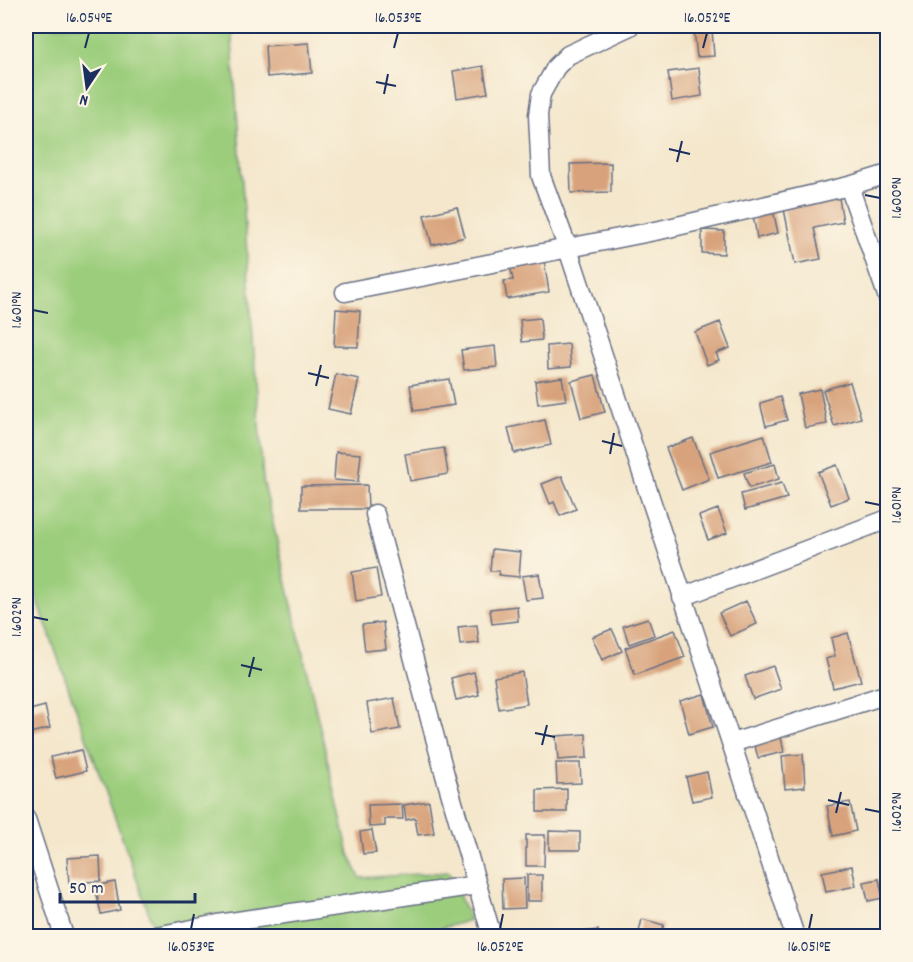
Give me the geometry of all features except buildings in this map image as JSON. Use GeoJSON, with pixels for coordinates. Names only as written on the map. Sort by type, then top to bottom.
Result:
{"type":"FeatureCollection","features":[{"type":"Feature","properties":{"kind":"street"},"geometry":{"type":"LineString","coordinates":[[630,26],[568,55],[556,67],[541,94],[538,106],[541,176],[568,249],[795,936]]}},
{"type":"Feature","properties":{"kind":"street"},"geometry":{"type":"LineString","coordinates":[[345,292],[568,249],[849,186],[888,174]]}},
{"type":"Feature","properties":{"kind":"street"},"geometry":{"type":"LineString","coordinates":[[849,186],[888,298]]}},
{"type":"Feature","properties":{"kind":"street"},"geometry":{"type":"LineString","coordinates":[[375,514],[492,936]]}},
{"type":"Feature","properties":{"kind":"street"},"geometry":{"type":"LineString","coordinates":[[682,597],[888,519]]}},
{"type":"Feature","properties":{"kind":"street"},"geometry":{"type":"LineString","coordinates":[[732,743],[888,694]]}},
{"type":"Feature","properties":{"kind":"street"},"geometry":{"type":"LineString","coordinates":[[26,819],[64,936]]}},
{"type":"Feature","properties":{"kind":"street"},"geometry":{"type":"LineString","coordinates":[[156,936],[197,927],[477,885]]}},
{"type":"Feature","properties":{"kind":"green space"},"geometry":{"type":"Polygon","coordinates":[[[26,26],[231,26],[263,480],[349,854],[360,878],[449,872],[470,920],[415,936],[157,936],[26,568],[26,26]]]}}]}
